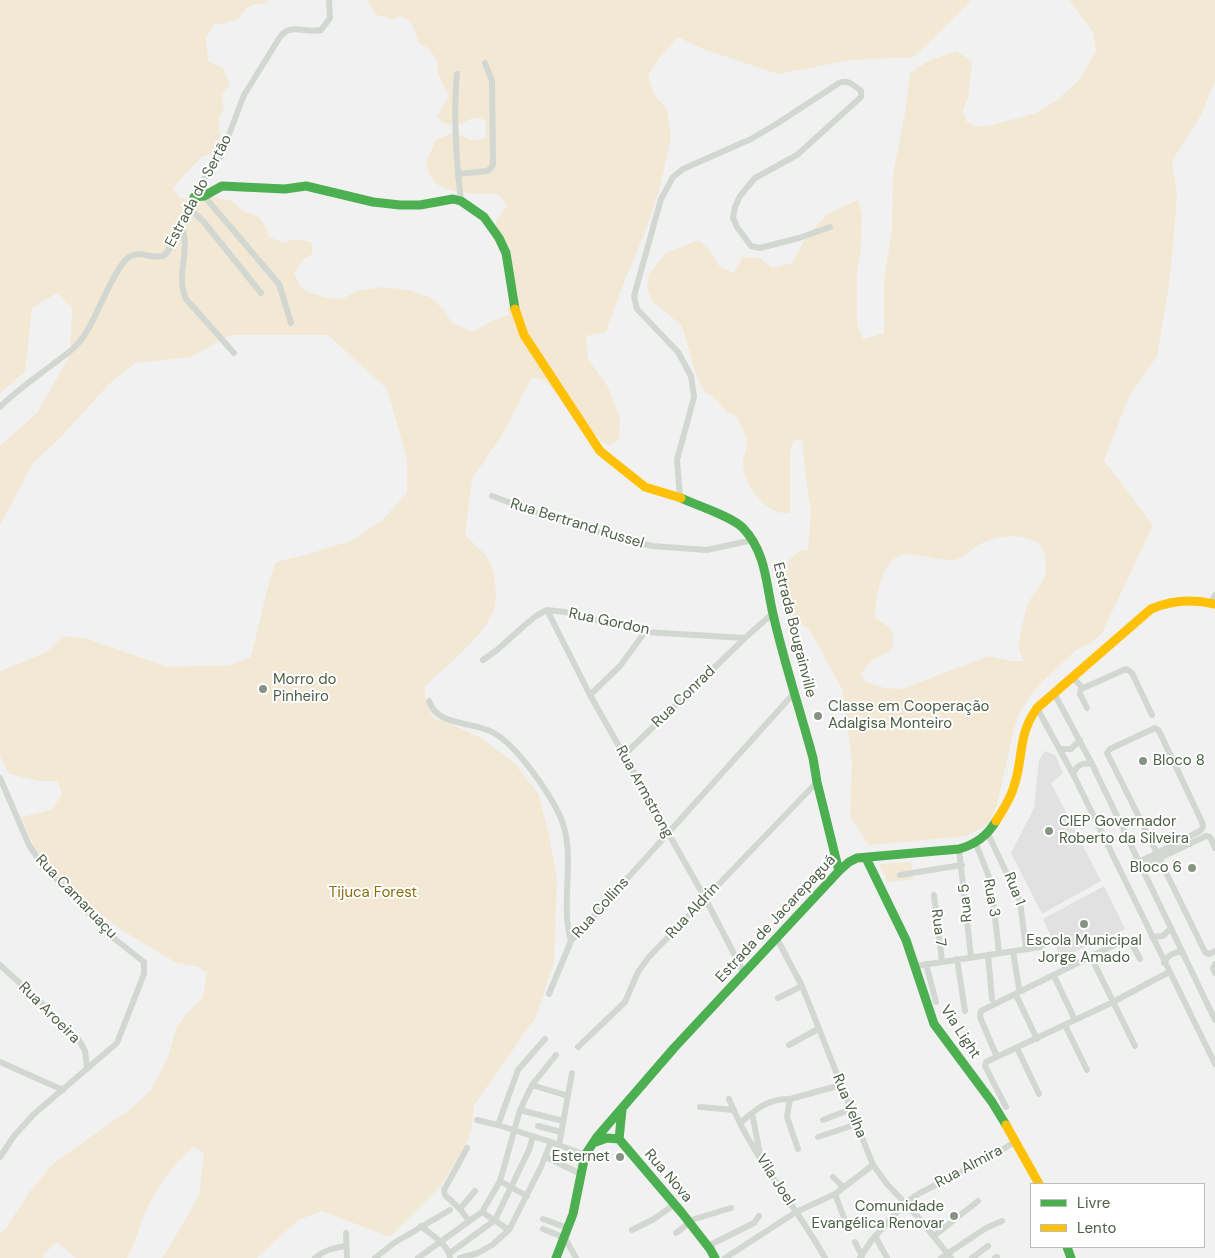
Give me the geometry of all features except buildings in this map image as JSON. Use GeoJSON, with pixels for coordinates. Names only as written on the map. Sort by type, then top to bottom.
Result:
{"type":"FeatureCollection","features":[{"type":"Feature","properties":{"kind":"street","name":"Estrada do Sertão"},"geometry":{"type":"LineString","coordinates":[[0,407],[78,344],[88,330],[109,286],[126,259],[131,255],[138,254],[156,258],[165,255],[182,230],[189,208],[201,183],[220,158],[244,95],[280,37],[290,29],[321,30],[330,18],[329,0]]}},
{"type":"Feature","properties":{"kind":"street"},"geometry":{"type":"LineString","coordinates":[[458,174],[487,171],[493,164],[492,81],[484,63]]}},
{"type":"Feature","properties":{"kind":"street"},"geometry":{"type":"LineString","coordinates":[[194,197],[204,196],[222,186],[285,189],[306,186],[373,202],[400,205],[420,205],[453,199],[460,201],[455,89],[457,74]]}},
{"type":"Feature","properties":{"kind":"street"},"geometry":{"type":"LineString","coordinates":[[680,498],[677,460],[694,397],[691,376],[678,352],[637,309],[634,296],[661,199],[665,191],[674,177],[684,169],[751,139],[839,83],[843,81],[849,82],[860,91],[861,98],[797,155],[755,178],[740,196],[733,218],[737,227],[751,246],[760,248],[799,238],[830,227]]}},
{"type":"Feature","properties":{"kind":"street"},"geometry":{"type":"LineString","coordinates":[[204,196],[279,284],[291,323]]}},
{"type":"Feature","properties":{"kind":"street","name":"Estrada Bougainville"},"geometry":{"type":"LineString","coordinates":[[460,201],[484,217],[499,238],[506,253],[514,307],[524,335],[600,450],[645,487],[680,498],[733,521],[742,527],[753,540],[767,574],[774,613],[813,758],[817,782],[839,870]]}},
{"type":"Feature","properties":{"kind":"street"},"geometry":{"type":"LineString","coordinates":[[189,208],[203,221],[261,293]]}},
{"type":"Feature","properties":{"kind":"street"},"geometry":{"type":"LineString","coordinates":[[182,230],[185,238],[181,276],[183,293],[186,300],[234,353]]}},
{"type":"Feature","properties":{"kind":"street","name":"Rua Bertrand Russel"},"geometry":{"type":"LineString","coordinates":[[492,496],[586,529],[652,546],[707,550],[753,540]]}},
{"type":"Feature","properties":{"kind":"street","name":"Estrada de Jacarepaguá"},"geometry":{"type":"LineString","coordinates":[[557,1255],[574,1211],[585,1155],[593,1143],[674,1048],[839,870],[852,860],[959,849],[976,844],[988,834],[996,823],[1015,786],[1024,728],[1028,718],[1037,708],[1151,609],[1164,602],[1214,601]]}},
{"type":"Feature","properties":{"kind":"street","name":"Rua Gordon"},"geometry":{"type":"LineString","coordinates":[[483,660],[536,616],[548,610],[565,612],[645,632],[745,638]]}},
{"type":"Feature","properties":{"kind":"street","name":"Rua Armstrong"},"geometry":{"type":"LineString","coordinates":[[548,610],[590,695],[705,898],[744,973]]}},
{"type":"Feature","properties":{"kind":"street"},"geometry":{"type":"LineString","coordinates":[[745,638],[774,613]]}},
{"type":"Feature","properties":{"kind":"street"},"geometry":{"type":"LineString","coordinates":[[590,695],[620,666],[645,632]]}},
{"type":"Feature","properties":{"kind":"street","name":"Rua Conrad"},"geometry":{"type":"LineString","coordinates":[[624,756],[745,638]]}},
{"type":"Feature","properties":{"kind":"street"},"geometry":{"type":"LineString","coordinates":[[1087,708],[1080,694],[1082,688],[1124,669],[1129,669],[1152,715]]}},
{"type":"Feature","properties":{"kind":"street"},"geometry":{"type":"LineString","coordinates":[[1072,677],[1082,688]]}},
{"type":"Feature","properties":{"kind":"street","name":"Rua Collins"},"geometry":{"type":"LineString","coordinates":[[570,941],[795,692]]}},
{"type":"Feature","properties":{"kind":"street"},"geometry":{"type":"LineString","coordinates":[[1054,693],[1092,764],[1215,1020]]}},
{"type":"Feature","properties":{"kind":"street","name":"Rua Collins"},"geometry":{"type":"LineString","coordinates":[[429,701],[437,715],[455,722],[480,726],[506,740],[517,752],[559,814],[566,837],[568,855],[567,916],[570,941]]}},
{"type":"Feature","properties":{"kind":"street"},"geometry":{"type":"LineString","coordinates":[[1037,708],[1073,774],[1215,1064]]}},
{"type":"Feature","properties":{"kind":"street"},"geometry":{"type":"LineString","coordinates":[[1140,864],[1158,855],[1200,831],[1203,827],[1159,731],[1155,728],[1110,749],[1108,753],[1158,855],[1204,952],[1208,954],[1215,951]]}},
{"type":"Feature","properties":{"kind":"street"},"geometry":{"type":"LineString","coordinates":[[1060,749],[1071,749],[1080,740]]}},
{"type":"Feature","properties":{"kind":"street"},"geometry":{"type":"LineString","coordinates":[[1073,774],[1077,766],[1092,764]]}},
{"type":"Feature","properties":{"kind":"street","name":"Rua Camaruaçu"},"geometry":{"type":"LineString","coordinates":[[0,778],[29,844],[39,860],[89,914],[144,962],[144,974],[117,1043],[87,1067]]}},
{"type":"Feature","properties":{"kind":"street","name":"Rua Aldrin"},"geometry":{"type":"LineString","coordinates":[[578,1047],[625,1002],[638,972],[705,898],[817,782]]}},
{"type":"Feature","properties":{"kind":"street","name":"Rua 1"},"geometry":{"type":"LineString","coordinates":[[988,834],[996,847],[1020,901],[1026,949]]}},
{"type":"Feature","properties":{"kind":"street"},"geometry":{"type":"LineString","coordinates":[[1158,855],[1206,836],[1210,837],[1215,848]]}},
{"type":"Feature","properties":{"kind":"street","name":"Rua 3"},"geometry":{"type":"LineString","coordinates":[[976,844],[990,882],[999,953]]}},
{"type":"Feature","properties":{"kind":"street","name":"Rua 5"},"geometry":{"type":"LineString","coordinates":[[959,849],[971,957]]}},
{"type":"Feature","properties":{"kind":"street","name":"Via Light"},"geometry":{"type":"LineString","coordinates":[[866,858],[906,940],[934,1024],[992,1102],[1038,1183]]}},
{"type":"Feature","properties":{"kind":"street"},"geometry":{"type":"LineString","coordinates":[[900,875],[962,865]]}},
{"type":"Feature","properties":{"kind":"street","name":"Rua 7"},"geometry":{"type":"LineString","coordinates":[[934,895],[942,961]]}},
{"type":"Feature","properties":{"kind":"street"},"geometry":{"type":"LineString","coordinates":[[1152,938],[1163,936],[1171,928]]}},
{"type":"Feature","properties":{"kind":"street","name":"Rua Velha"},"geometry":{"type":"LineString","coordinates":[[776,936],[802,986],[873,1165],[887,1184],[934,1236],[946,1256]]}},
{"type":"Feature","properties":{"kind":"street"},"geometry":{"type":"LineString","coordinates":[[998,1057],[980,1017],[980,1013],[1127,939],[1130,940],[1140,959]]}},
{"type":"Feature","properties":{"kind":"street"},"geometry":{"type":"LineString","coordinates":[[549,994],[570,941]]}},
{"type":"Feature","properties":{"kind":"street"},"geometry":{"type":"LineString","coordinates":[[916,966],[1041,947]]}},
{"type":"Feature","properties":{"kind":"street"},"geometry":{"type":"LineString","coordinates":[[1013,951],[1020,988]]}},
{"type":"Feature","properties":{"kind":"street"},"geometry":{"type":"LineString","coordinates":[[1164,963],[1171,954],[1182,952]]}},
{"type":"Feature","properties":{"kind":"street"},"geometry":{"type":"LineString","coordinates":[[988,955],[992,999]]}},
{"type":"Feature","properties":{"kind":"street"},"geometry":{"type":"LineString","coordinates":[[1091,957],[1135,1046]]}},
{"type":"Feature","properties":{"kind":"street"},"geometry":{"type":"LineString","coordinates":[[957,959],[965,1011]]}},
{"type":"Feature","properties":{"kind":"street"},"geometry":{"type":"LineString","coordinates":[[926,964],[936,1002]]}},
{"type":"Feature","properties":{"kind":"street"},"geometry":{"type":"LineString","coordinates":[[1215,964],[1213,968],[1215,973]]}},
{"type":"Feature","properties":{"kind":"street","name":"Rua Aroeira"},"geometry":{"type":"LineString","coordinates":[[0,965],[46,1007],[78,1040],[85,1051],[87,1067]]}},
{"type":"Feature","properties":{"kind":"street"},"geometry":{"type":"LineString","coordinates":[[1006,1106],[984,1065],[986,1062],[1113,1002],[1169,972]]}},
{"type":"Feature","properties":{"kind":"street"},"geometry":{"type":"LineString","coordinates":[[1054,976],[1074,1020]]}},
{"type":"Feature","properties":{"kind":"street"},"geometry":{"type":"LineString","coordinates":[[778,998],[802,986]]}},
{"type":"Feature","properties":{"kind":"street"},"geometry":{"type":"LineString","coordinates":[[1016,995],[1037,1038]]}},
{"type":"Feature","properties":{"kind":"street"},"geometry":{"type":"LineString","coordinates":[[1065,1024],[1087,1070]]}},
{"type":"Feature","properties":{"kind":"street"},"geometry":{"type":"LineString","coordinates":[[789,1045],[818,1029]]}},
{"type":"Feature","properties":{"kind":"street"},"geometry":{"type":"LineString","coordinates":[[498,1125],[518,1070],[545,1039]]}},
{"type":"Feature","properties":{"kind":"street"},"geometry":{"type":"LineString","coordinates":[[1018,1048],[1039,1094]]}},
{"type":"Feature","properties":{"kind":"street"},"geometry":{"type":"LineString","coordinates":[[418,1258],[482,1212],[500,1182],[520,1110],[532,1085],[556,1055]]}},
{"type":"Feature","properties":{"kind":"street"},"geometry":{"type":"LineString","coordinates":[[0,1062],[63,1090]]}},
{"type":"Feature","properties":{"kind":"street"},"geometry":{"type":"LineString","coordinates":[[0,1157],[14,1136],[34,1114],[87,1067]]}},
{"type":"Feature","properties":{"kind":"street"},"geometry":{"type":"LineString","coordinates":[[559,1145],[572,1074]]}},
{"type":"Feature","properties":{"kind":"street"},"geometry":{"type":"LineString","coordinates":[[532,1085],[568,1096]]}},
{"type":"Feature","properties":{"kind":"street"},"geometry":{"type":"LineString","coordinates":[[740,1123],[759,1106],[766,1103],[790,1099],[841,1085]]}},
{"type":"Feature","properties":{"kind":"street","name":"Vila Joel"},"geometry":{"type":"LineString","coordinates":[[729,1099],[740,1123],[762,1161],[812,1234],[825,1258]]}},
{"type":"Feature","properties":{"kind":"street"},"geometry":{"type":"LineString","coordinates":[[790,1099],[787,1117],[798,1149]]}},
{"type":"Feature","properties":{"kind":"street"},"geometry":{"type":"LineString","coordinates":[[700,1106],[734,1110]]}},
{"type":"Feature","properties":{"kind":"street"},"geometry":{"type":"LineString","coordinates":[[593,1143],[607,1138],[619,1139],[623,1107]]}},
{"type":"Feature","properties":{"kind":"street"},"geometry":{"type":"LineString","coordinates":[[823,1120],[851,1109]]}},
{"type":"Feature","properties":{"kind":"street"},"geometry":{"type":"LineString","coordinates":[[520,1110],[563,1122]]}},
{"type":"Feature","properties":{"kind":"street"},"geometry":{"type":"LineString","coordinates":[[752,1113],[762,1161]]}},
{"type":"Feature","properties":{"kind":"street"},"geometry":{"type":"LineString","coordinates":[[477,1120],[514,1129],[585,1155]]}},
{"type":"Feature","properties":{"kind":"street"},"geometry":{"type":"LineString","coordinates":[[818,1137],[857,1124]]}},
{"type":"Feature","properties":{"kind":"street"},"geometry":{"type":"LineString","coordinates":[[538,1126],[561,1132]]}},
{"type":"Feature","properties":{"kind":"street"},"geometry":{"type":"LineString","coordinates":[[420,1226],[441,1243],[450,1255],[495,1220],[530,1150],[533,1136]]}},
{"type":"Feature","properties":{"kind":"street","name":"Rua Nova"},"geometry":{"type":"LineString","coordinates":[[619,1139],[675,1204],[708,1246],[715,1258]]}},
{"type":"Feature","properties":{"kind":"street","name":"Rua Almira"},"geometry":{"type":"LineString","coordinates":[[861,1257],[875,1236],[905,1203],[1016,1141]]}},
{"type":"Feature","properties":{"kind":"street"},"geometry":{"type":"LineString","coordinates":[[460,1258],[478,1253],[492,1245],[509,1230],[546,1157],[551,1142]]}},
{"type":"Feature","properties":{"kind":"street"},"geometry":{"type":"LineString","coordinates":[[467,1148],[444,1190],[445,1195],[460,1209],[469,1221]]}},
{"type":"Feature","properties":{"kind":"street"},"geometry":{"type":"LineString","coordinates":[[546,1157],[581,1174]]}},
{"type":"Feature","properties":{"kind":"street"},"geometry":{"type":"LineString","coordinates":[[725,1258],[796,1212],[834,1194],[873,1165]]}},
{"type":"Feature","properties":{"kind":"street"},"geometry":{"type":"LineString","coordinates":[[833,1177],[843,1188]]}},
{"type":"Feature","properties":{"kind":"street"},"geometry":{"type":"LineString","coordinates":[[500,1182],[527,1196]]}},
{"type":"Feature","properties":{"kind":"street"},"geometry":{"type":"LineString","coordinates":[[460,1209],[475,1191]]}},
{"type":"Feature","properties":{"kind":"street"},"geometry":{"type":"LineString","coordinates":[[834,1194],[846,1223]]}},
{"type":"Feature","properties":{"kind":"street"},"geometry":{"type":"LineString","coordinates":[[934,1236],[978,1201]]}},
{"type":"Feature","properties":{"kind":"street"},"geometry":{"type":"LineString","coordinates":[[632,1230],[654,1219],[675,1204]]}},
{"type":"Feature","properties":{"kind":"street"},"geometry":{"type":"LineString","coordinates":[[676,1233],[689,1222],[731,1208]]}},
{"type":"Feature","properties":{"kind":"street"},"geometry":{"type":"LineString","coordinates":[[376,1258],[394,1243],[420,1226],[450,1210]]}},
{"type":"Feature","properties":{"kind":"street"},"geometry":{"type":"LineString","coordinates":[[482,1212],[509,1230]]}},
{"type":"Feature","properties":{"kind":"street"},"geometry":{"type":"LineString","coordinates":[[708,1246],[754,1223],[759,1216]]}},
{"type":"Feature","properties":{"kind":"street"},"geometry":{"type":"LineString","coordinates":[[543,1219],[568,1228]]}},
{"type":"Feature","properties":{"kind":"street"},"geometry":{"type":"LineString","coordinates":[[946,1256],[986,1228],[1002,1221]]}},
{"type":"Feature","properties":{"kind":"street"},"geometry":{"type":"LineString","coordinates":[[754,1223],[758,1236]]}},
{"type":"Feature","properties":{"kind":"street"},"geometry":{"type":"LineString","coordinates":[[543,1229],[565,1238],[576,1258]]}},
{"type":"Feature","properties":{"kind":"street"},"geometry":{"type":"LineString","coordinates":[[346,1233],[347,1258]]}},
{"type":"Feature","properties":{"kind":"street"},"geometry":{"type":"LineString","coordinates":[[875,1236],[887,1258]]}},
{"type":"Feature","properties":{"kind":"street"},"geometry":{"type":"LineString","coordinates":[[855,1242],[861,1257]]}},
{"type":"Feature","properties":{"kind":"street"},"geometry":{"type":"LineString","coordinates":[[314,1258],[330,1248],[346,1246]]}},
{"type":"Feature","properties":{"kind":"street"},"geometry":{"type":"LineString","coordinates":[[972,1258],[988,1246]]}},
{"type":"Feature","properties":{"kind":"street"},"geometry":{"type":"LineString","coordinates":[[557,1255],[573,1251]]}},
{"type":"Feature","properties":{"kind":"shaded area","name":"CIEP Governador Roberto da Silveira"},"geometry":{"type":"Polygon","coordinates":[[[1045,751],[1055,755],[1063,773],[1051,783],[1101,881],[1042,914],[1011,853],[1034,808],[1039,760],[1045,751]]]}},
{"type":"Feature","properties":{"kind":"shaded area","name":"Escola Municipal Jorge Amado"},"geometry":{"type":"Polygon","coordinates":[[[1104,886],[1125,929],[1061,958],[1043,919],[1104,886]]]}},
{"type":"Feature","properties":{"kind":"green space","name":"Tijuca Forest"},"geometry":{"type":"Polygon","coordinates":[[[0,0],[269,0],[265,4],[254,4],[245,9],[238,19],[223,24],[214,24],[206,38],[208,61],[223,68],[230,85],[221,95],[224,110],[218,119],[222,147],[211,155],[201,157],[173,189],[180,198],[191,200],[203,194],[232,201],[243,211],[259,217],[269,237],[284,243],[298,240],[312,243],[312,254],[303,260],[294,273],[299,285],[310,293],[328,298],[342,299],[357,291],[383,287],[408,290],[430,297],[443,309],[452,323],[473,332],[493,320],[508,315],[509,279],[504,250],[493,240],[497,219],[507,206],[498,194],[463,193],[445,189],[438,185],[430,176],[426,162],[436,140],[454,132],[470,140],[485,139],[485,120],[475,118],[454,125],[443,123],[437,117],[449,96],[438,74],[437,60],[429,49],[419,43],[411,22],[402,16],[392,19],[377,15],[367,0],[972,0],[914,57],[851,60],[778,74],[703,49],[678,37],[648,75],[653,93],[667,110],[671,138],[659,191],[606,332],[586,336],[588,359],[608,387],[620,418],[619,439],[608,446],[587,427],[544,380],[532,377],[502,435],[472,479],[465,535],[489,560],[495,584],[496,597],[494,609],[490,619],[474,640],[425,686],[425,701],[433,718],[449,723],[483,739],[513,762],[538,793],[548,830],[557,877],[554,962],[536,1017],[474,1105],[471,1130],[467,1142],[440,1187],[390,1237],[322,1211],[298,1220],[257,1258],[162,1258],[199,1195],[204,1153],[193,1147],[178,1162],[158,1189],[147,1208],[127,1258],[76,1258],[57,1242],[44,1254],[43,1258],[0,1258],[0,1234],[28,1194],[54,1163],[133,1107],[151,1090],[168,1058],[176,1028],[187,1013],[203,998],[207,973],[199,967],[175,962],[123,931],[60,878],[35,849],[21,817],[51,810],[62,795],[58,781],[38,781],[9,774],[0,756],[0,671],[47,652],[63,636],[87,639],[168,667],[230,665],[251,657],[270,578],[276,562],[306,555],[353,540],[381,521],[407,493],[407,459],[387,389],[328,335],[230,335],[191,357],[135,363],[108,385],[60,438],[33,463],[0,525],[0,446],[37,413],[70,355],[72,308],[57,293],[32,308],[25,372],[0,393],[0,0]]]}},
{"type":"Feature","properties":{"kind":"green space"},"geometry":{"type":"Polygon","coordinates":[[[1069,0],[1215,0],[1215,81],[1201,115],[1172,161],[1177,194],[1174,235],[1169,285],[1157,356],[1129,396],[1104,461],[1153,525],[1102,633],[1092,643],[1076,650],[1043,681],[1022,658],[1019,648],[1028,604],[1046,572],[1042,547],[1037,542],[1028,538],[1005,536],[984,542],[961,558],[954,560],[909,554],[900,555],[892,560],[882,577],[875,617],[890,628],[893,636],[893,646],[889,652],[872,660],[861,673],[865,682],[885,688],[902,689],[989,656],[1011,661],[1023,661],[1043,682],[1034,690],[1020,711],[1014,729],[997,805],[989,823],[967,836],[869,845],[850,816],[852,762],[842,689],[810,630],[794,618],[786,595],[783,576],[789,560],[799,551],[808,550],[811,511],[802,441],[794,440],[790,451],[790,513],[781,513],[765,505],[752,491],[745,474],[743,462],[747,442],[737,417],[727,412],[705,391],[698,380],[682,326],[652,301],[647,289],[649,274],[666,253],[699,240],[710,251],[720,267],[733,273],[743,257],[760,258],[772,268],[792,263],[804,240],[827,214],[858,200],[862,215],[861,249],[857,270],[857,324],[863,339],[884,333],[884,281],[892,229],[893,174],[906,108],[910,73],[928,61],[957,51],[972,62],[968,98],[963,110],[966,121],[975,127],[992,125],[1036,113],[1057,100],[1079,80],[1096,51],[1093,32],[1069,0]]]}},
{"type":"Feature","properties":{"kind":"green space"},"geometry":{"type":"Polygon","coordinates":[[[911,862],[914,879],[888,882],[879,864],[911,862]]]}},
{"type":"Feature","properties":{"kind":"traffic: fast"},"geometry":{"type":"LineString","coordinates":[[194,197],[204,196],[222,186],[285,189],[306,186],[373,202],[400,205],[420,205],[453,199],[461,201],[484,217],[499,238],[506,253],[515,309]]}},
{"type":"Feature","properties":{"kind":"traffic: fast"},"geometry":{"type":"LineString","coordinates":[[681,498],[723,515],[738,524],[751,537],[761,558],[782,650],[813,758],[839,871]]}},
{"type":"Feature","properties":{"kind":"traffic: fast"},"geometry":{"type":"LineString","coordinates":[[556,1258],[573,1214],[585,1155],[597,1137],[674,1048],[839,871],[857,858],[959,849],[971,845],[980,839],[996,821]]}},
{"type":"Feature","properties":{"kind":"traffic: fast"},"geometry":{"type":"LineString","coordinates":[[866,858],[906,940],[934,1024],[992,1102],[1006,1125]]}},
{"type":"Feature","properties":{"kind":"traffic: fast"},"geometry":{"type":"LineString","coordinates":[[622,1110],[619,1139],[682,1213],[715,1258]]}},
{"type":"Feature","properties":{"kind":"traffic: fast"},"geometry":{"type":"LineString","coordinates":[[593,1143],[607,1138],[619,1139]]}},
{"type":"Feature","properties":{"kind":"traffic: fast"},"geometry":{"type":"LineString","coordinates":[[1067,1248],[1071,1258]]}},
{"type":"Feature","properties":{"kind":"traffic: slow"},"geometry":{"type":"LineString","coordinates":[[515,309],[524,335],[600,451],[645,487],[681,498]]}},
{"type":"Feature","properties":{"kind":"traffic: slow"},"geometry":{"type":"LineString","coordinates":[[996,821],[1013,790],[1026,728],[1037,708],[1151,609],[1183,601],[1215,604]]}},
{"type":"Feature","properties":{"kind":"traffic: slow"},"geometry":{"type":"LineString","coordinates":[[1006,1125],[1038,1183]]}},
{"type":"Feature","properties":{"kind":"place","name":"Morro do Pinheiro"},"geometry":{"type":"Point","coordinates":[263,689]}},
{"type":"Feature","properties":{"kind":"place","name":"Classe em Cooperação Adalgisa Monteiro"},"geometry":{"type":"Point","coordinates":[818,716]}},
{"type":"Feature","properties":{"kind":"place","name":"Bloco 8"},"geometry":{"type":"Point","coordinates":[1143,761]}},
{"type":"Feature","properties":{"kind":"place","name":"CIEP Governador Roberto da Silveira"},"geometry":{"type":"Point","coordinates":[1049,831]}},
{"type":"Feature","properties":{"kind":"place","name":"Bloco 6"},"geometry":{"type":"Point","coordinates":[1192,868]}},
{"type":"Feature","properties":{"kind":"place","name":"Escola Municipal Jorge Amado"},"geometry":{"type":"Point","coordinates":[1084,924]}},
{"type":"Feature","properties":{"kind":"place","name":"Esternet"},"geometry":{"type":"Point","coordinates":[620,1157]}},
{"type":"Feature","properties":{"kind":"place","name":"Comunidade Evangélica Renovar"},"geometry":{"type":"Point","coordinates":[954,1216]}}]}
